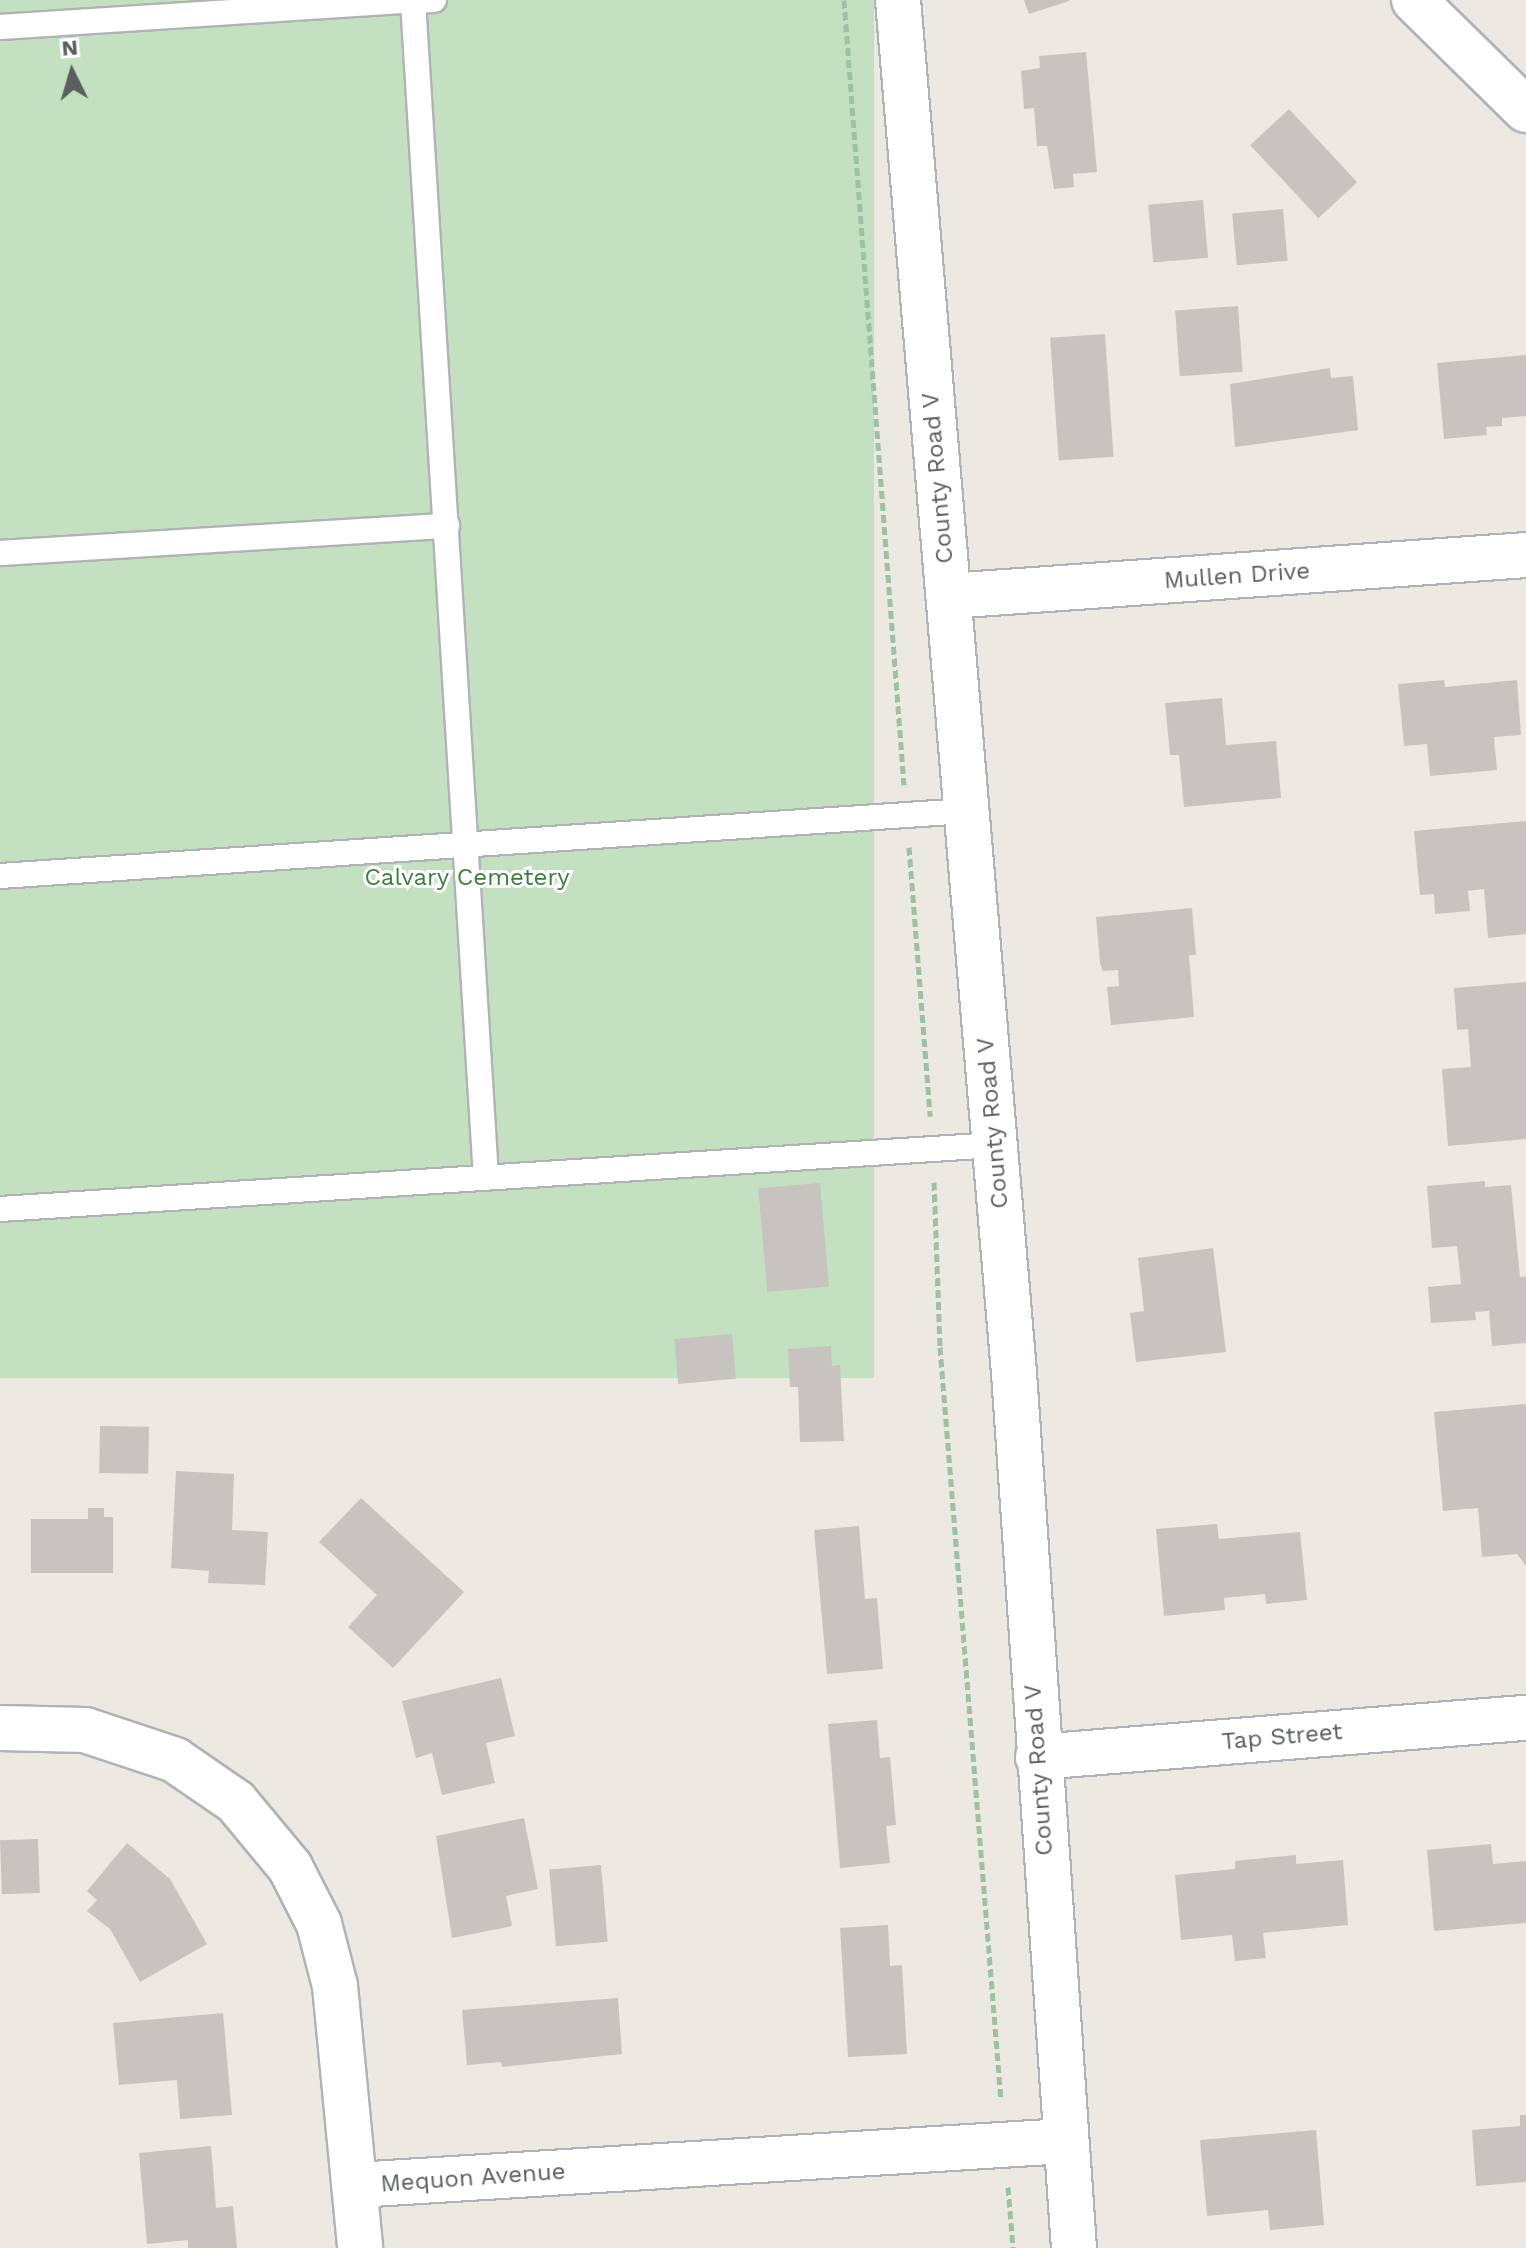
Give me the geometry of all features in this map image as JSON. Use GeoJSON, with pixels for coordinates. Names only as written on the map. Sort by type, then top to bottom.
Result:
{"type":"FeatureCollection","features":[{"type":"Feature","properties":{"kind":"street","name":"County Road V"},"geometry":{"type":"LineString","coordinates":[[898,0],[995,1145],[1074,2248]]}},
{"type":"Feature","properties":{"kind":"street"},"geometry":{"type":"LineString","coordinates":[[1414,0],[1526,110]]}},
{"type":"Feature","properties":{"kind":"street","name":"Mullen Drive"},"geometry":{"type":"LineString","coordinates":[[949,596],[1526,555]]}},
{"type":"Feature","properties":{"kind":"street","name":"Tap Street"},"geometry":{"type":"LineString","coordinates":[[1038,1757],[1526,1718]]}},
{"type":"Feature","properties":{"kind":"street","name":"Mequon Avenue"},"geometry":{"type":"LineString","coordinates":[[0,1728],[85,1730],[146,1747],[219,1789],[272,1841],[301,1885],[328,1954],[356,2185],[1065,2141]]}},
{"type":"Feature","properties":{"kind":"street"},"geometry":{"type":"LineString","coordinates":[[356,2185],[360,2248]]}},
{"type":"Feature","properties":{"kind":"lane"},"geometry":{"type":"LineString","coordinates":[[0,27],[420,0],[447,526],[469,847],[486,1178]]}},
{"type":"Feature","properties":{"kind":"lane"},"geometry":{"type":"LineString","coordinates":[[0,553],[447,526]]}},
{"type":"Feature","properties":{"kind":"lane"},"geometry":{"type":"LineString","coordinates":[[0,876],[469,847],[967,811]]}},
{"type":"Feature","properties":{"kind":"lane"},"geometry":{"type":"LineString","coordinates":[[0,1209],[995,1145]]}},
{"type":"Feature","properties":{"kind":"green space","name":"Calvary Cemetery"},"geometry":{"type":"Polygon","coordinates":[[[0,0],[874,0],[874,1378],[0,1378],[0,0]]]}},
{"type":"Feature","properties":{"kind":"building"},"geometry":{"type":"Polygon","coordinates":[[[1024,0],[1069,0],[1069,1],[1029,14],[1024,0]]]}},
{"type":"Feature","properties":{"kind":"building"},"geometry":{"type":"Polygon","coordinates":[[[1086,52],[1097,172],[1073,174],[1074,187],[1054,189],[1047,146],[1037,146],[1034,108],[1024,109],[1021,71],[1040,68],[1039,56],[1086,52]]]}},
{"type":"Feature","properties":{"kind":"building"},"geometry":{"type":"Polygon","coordinates":[[[1289,109],[1357,182],[1318,218],[1250,145],[1289,109]]]}},
{"type":"Feature","properties":{"kind":"building"},"geometry":{"type":"Polygon","coordinates":[[[1203,200],[1208,258],[1153,263],[1148,205],[1203,200]]]}},
{"type":"Feature","properties":{"kind":"building"},"geometry":{"type":"Polygon","coordinates":[[[1283,209],[1288,261],[1237,265],[1232,213],[1283,209]]]}},
{"type":"Feature","properties":{"kind":"building"},"geometry":{"type":"Polygon","coordinates":[[[1238,306],[1243,372],[1180,376],[1175,310],[1238,306]]]}},
{"type":"Feature","properties":{"kind":"building"},"geometry":{"type":"Polygon","coordinates":[[[1105,334],[1114,457],[1059,461],[1050,338],[1105,334]]]}},
{"type":"Feature","properties":{"kind":"building"},"geometry":{"type":"Polygon","coordinates":[[[1526,355],[1526,416],[1502,418],[1502,426],[1486,427],[1487,435],[1444,439],[1437,363],[1526,355]]]}},
{"type":"Feature","properties":{"kind":"building"},"geometry":{"type":"Polygon","coordinates":[[[1330,368],[1331,378],[1353,376],[1358,430],[1235,447],[1230,384],[1330,368]]]}},
{"type":"Feature","properties":{"kind":"building"},"geometry":{"type":"Polygon","coordinates":[[[1444,680],[1445,687],[1517,680],[1521,735],[1494,737],[1497,770],[1430,776],[1427,744],[1404,746],[1398,684],[1444,680]]]}},
{"type":"Feature","properties":{"kind":"building"},"geometry":{"type":"Polygon","coordinates":[[[1222,698],[1226,745],[1276,741],[1281,798],[1184,807],[1179,755],[1170,755],[1165,703],[1222,698]]]}},
{"type":"Feature","properties":{"kind":"building"},"geometry":{"type":"Polygon","coordinates":[[[1526,821],[1526,934],[1488,938],[1484,889],[1468,891],[1470,911],[1435,914],[1434,894],[1420,895],[1414,831],[1526,821]]]}},
{"type":"Feature","properties":{"kind":"building"},"geometry":{"type":"Polygon","coordinates":[[[1192,908],[1196,955],[1189,955],[1194,1017],[1111,1025],[1107,987],[1119,986],[1118,970],[1103,971],[1096,917],[1192,908]]]}},
{"type":"Feature","properties":{"kind":"building"},"geometry":{"type":"Polygon","coordinates":[[[1526,982],[1526,1139],[1448,1146],[1442,1069],[1471,1067],[1468,1029],[1457,1030],[1454,988],[1526,982]]]}},
{"type":"Feature","properties":{"kind":"building"},"geometry":{"type":"Polygon","coordinates":[[[1485,1181],[1485,1187],[1511,1185],[1520,1277],[1526,1276],[1526,1343],[1492,1346],[1489,1311],[1475,1312],[1476,1320],[1431,1323],[1428,1287],[1461,1284],[1457,1246],[1432,1248],[1427,1186],[1485,1181]]]}},
{"type":"Feature","properties":{"kind":"building"},"geometry":{"type":"Polygon","coordinates":[[[820,1183],[829,1287],[767,1292],[758,1188],[820,1183]]]}},
{"type":"Feature","properties":{"kind":"building"},"geometry":{"type":"Polygon","coordinates":[[[1213,1248],[1226,1352],[1136,1362],[1130,1313],[1144,1311],[1138,1258],[1213,1248]]]}},
{"type":"Feature","properties":{"kind":"building"},"geometry":{"type":"Polygon","coordinates":[[[732,1334],[736,1379],[678,1384],[674,1339],[732,1334]]]}},
{"type":"Feature","properties":{"kind":"building"},"geometry":{"type":"Polygon","coordinates":[[[831,1346],[832,1366],[840,1365],[844,1441],[800,1442],[798,1387],[790,1387],[788,1349],[831,1346]]]}},
{"type":"Feature","properties":{"kind":"building"},"geometry":{"type":"Polygon","coordinates":[[[1526,1404],[1526,1566],[1517,1554],[1482,1557],[1478,1508],[1443,1511],[1434,1412],[1526,1404]]]}},
{"type":"Feature","properties":{"kind":"building"},"geometry":{"type":"Polygon","coordinates":[[[100,1426],[149,1427],[148,1474],[99,1473],[100,1426]]]}},
{"type":"Feature","properties":{"kind":"building"},"geometry":{"type":"Polygon","coordinates":[[[176,1471],[234,1474],[232,1530],[268,1532],[265,1585],[208,1583],[209,1571],[171,1568],[176,1471]]]}},
{"type":"Feature","properties":{"kind":"building"},"geometry":{"type":"Polygon","coordinates":[[[361,1498],[464,1592],[393,1668],[348,1627],[377,1595],[319,1542],[361,1498]]]}},
{"type":"Feature","properties":{"kind":"building"},"geometry":{"type":"Polygon","coordinates":[[[88,1508],[104,1508],[104,1517],[113,1517],[113,1573],[31,1573],[31,1519],[88,1519],[88,1508]]]}},
{"type":"Feature","properties":{"kind":"building"},"geometry":{"type":"Polygon","coordinates":[[[1217,1524],[1219,1539],[1300,1532],[1307,1600],[1266,1604],[1265,1594],[1224,1598],[1225,1610],[1164,1616],[1156,1529],[1217,1524]]]}},
{"type":"Feature","properties":{"kind":"building"},"geometry":{"type":"Polygon","coordinates":[[[859,1526],[865,1599],[877,1598],[883,1669],[827,1674],[814,1530],[859,1526]]]}},
{"type":"Feature","properties":{"kind":"building"},"geometry":{"type":"Polygon","coordinates":[[[501,1678],[515,1736],[486,1743],[495,1783],[442,1795],[432,1753],[416,1758],[402,1701],[501,1678]]]}},
{"type":"Feature","properties":{"kind":"building"},"geometry":{"type":"Polygon","coordinates":[[[877,1720],[880,1758],[890,1757],[896,1825],[886,1826],[890,1863],[840,1868],[828,1724],[877,1720]]]}},
{"type":"Feature","properties":{"kind":"building"},"geometry":{"type":"Polygon","coordinates":[[[524,1818],[538,1889],[506,1896],[512,1926],[452,1938],[436,1836],[524,1818]]]}},
{"type":"Feature","properties":{"kind":"building"},"geometry":{"type":"Polygon","coordinates":[[[38,1839],[40,1893],[2,1894],[0,1840],[38,1839]]]}},
{"type":"Feature","properties":{"kind":"building"},"geometry":{"type":"Polygon","coordinates":[[[127,1843],[170,1879],[207,1944],[140,1982],[110,1929],[87,1911],[97,1900],[87,1891],[127,1843]]]}},
{"type":"Feature","properties":{"kind":"building"},"geometry":{"type":"Polygon","coordinates":[[[1491,1844],[1493,1864],[1526,1861],[1526,1923],[1434,1931],[1427,1850],[1491,1844]]]}},
{"type":"Feature","properties":{"kind":"building"},"geometry":{"type":"Polygon","coordinates":[[[1296,1855],[1296,1864],[1343,1860],[1348,1925],[1263,1933],[1266,1958],[1235,1961],[1232,1935],[1181,1940],[1175,1875],[1235,1869],[1235,1861],[1296,1855]]]}},
{"type":"Feature","properties":{"kind":"building"},"geometry":{"type":"Polygon","coordinates":[[[601,1865],[608,1942],[556,1946],[549,1870],[601,1865]]]}},
{"type":"Feature","properties":{"kind":"building"},"geometry":{"type":"Polygon","coordinates":[[[888,1925],[890,1966],[902,1965],[907,2054],[848,2057],[840,1928],[888,1925]]]}},
{"type":"Feature","properties":{"kind":"building"},"geometry":{"type":"Polygon","coordinates":[[[618,1998],[622,2054],[502,2067],[501,2062],[467,2065],[462,2010],[618,1998]]]}},
{"type":"Feature","properties":{"kind":"building"},"geometry":{"type":"Polygon","coordinates":[[[223,2013],[232,2115],[180,2119],[177,2080],[119,2085],[113,2023],[223,2013]]]}},
{"type":"Feature","properties":{"kind":"building"},"geometry":{"type":"Polygon","coordinates":[[[1520,2115],[1526,2115],[1526,2182],[1476,2186],[1472,2130],[1520,2126],[1520,2115]]]}},
{"type":"Feature","properties":{"kind":"building"},"geometry":{"type":"Polygon","coordinates":[[[1316,2130],[1324,2225],[1270,2230],[1268,2210],[1207,2216],[1200,2140],[1316,2130]]]}},
{"type":"Feature","properties":{"kind":"building"},"geometry":{"type":"Polygon","coordinates":[[[211,2146],[216,2208],[233,2206],[237,2248],[188,2248],[188,2240],[147,2244],[139,2153],[211,2146]]]}}]}
